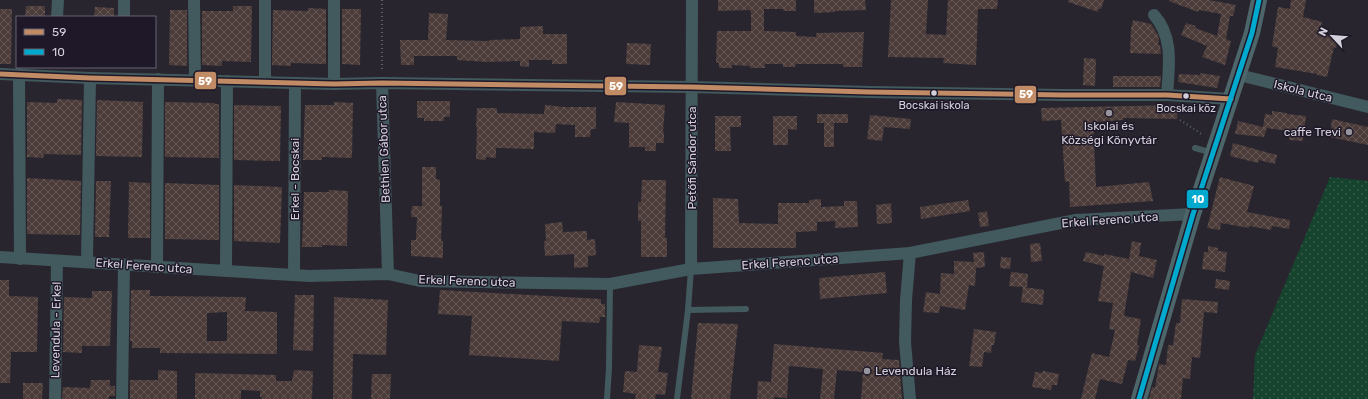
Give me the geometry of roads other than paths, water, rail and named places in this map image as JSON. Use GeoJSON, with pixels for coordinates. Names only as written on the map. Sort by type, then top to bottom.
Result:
{"type":"FeatureCollection","features":[{"type":"Feature","properties":{"kind":"main road"},"geometry":{"type":"LineString","coordinates":[[1139,399],[1193,214],[1252,34],[1259,0]]}},
{"type":"Feature","properties":{"kind":"street"},"geometry":{"type":"LineString","coordinates":[[57,16],[58,0]]}},
{"type":"Feature","properties":{"kind":"street"},"geometry":{"type":"LineString","coordinates":[[124,0],[124,16]]}},
{"type":"Feature","properties":{"kind":"street"},"geometry":{"type":"LineString","coordinates":[[194,0],[195,80]]}},
{"type":"Feature","properties":{"kind":"street"},"geometry":{"type":"LineString","coordinates":[[265,0],[265,82]]}},
{"type":"Feature","properties":{"kind":"street"},"geometry":{"type":"LineString","coordinates":[[334,0],[334,84]]}},
{"type":"Feature","properties":{"kind":"street","name":"Petőfi Sándor utca"},"geometry":{"type":"LineString","coordinates":[[691,269],[692,0]]}},
{"type":"Feature","properties":{"kind":"street"},"geometry":{"type":"LineString","coordinates":[[1154,15],[1162,25],[1170,52],[1167,95]]}},
{"type":"Feature","properties":{"kind":"street"},"geometry":{"type":"LineString","coordinates":[[0,74],[56,71],[90,78],[123,72],[158,79],[334,84],[382,83],[692,87],[869,92],[1167,95],[1231,98]]}},
{"type":"Feature","properties":{"kind":"street"},"geometry":{"type":"LineString","coordinates":[[19,74],[20,259]]}},
{"type":"Feature","properties":{"kind":"street","name":"Iskola utca"},"geometry":{"type":"LineString","coordinates":[[1239,75],[1368,107]]}},
{"type":"Feature","properties":{"kind":"street"},"geometry":{"type":"LineString","coordinates":[[87,262],[90,78]]}},
{"type":"Feature","properties":{"kind":"street"},"geometry":{"type":"LineString","coordinates":[[157,267],[158,79]]}},
{"type":"Feature","properties":{"kind":"street"},"geometry":{"type":"LineString","coordinates":[[226,271],[227,81]]}},
{"type":"Feature","properties":{"kind":"street","name":"Erkel - Bocskai"},"geometry":{"type":"LineString","coordinates":[[294,275],[295,83]]}},
{"type":"Feature","properties":{"kind":"street","name":"Bethlen Gábor utca"},"geometry":{"type":"LineString","coordinates":[[382,83],[388,274]]}},
{"type":"Feature","properties":{"kind":"street","name":"Erkel Ferenc utca"},"geometry":{"type":"LineString","coordinates":[[0,257],[309,276],[388,274],[420,281],[610,284],[691,269],[910,253],[1076,220],[1193,214]]}},
{"type":"Feature","properties":{"kind":"street"},"geometry":{"type":"LineString","coordinates":[[910,253],[906,300],[905,342],[910,399]]}},
{"type":"Feature","properties":{"kind":"street","name":"Levendula - Erkel"},"geometry":{"type":"LineString","coordinates":[[55,399],[57,261]]}},
{"type":"Feature","properties":{"kind":"street"},"geometry":{"type":"LineString","coordinates":[[122,399],[124,264]]}},
{"type":"Feature","properties":{"kind":"lane"},"geometry":{"type":"LineString","coordinates":[[1195,148],[1213,153]]}},
{"type":"Feature","properties":{"kind":"lane"},"geometry":{"type":"LineString","coordinates":[[677,399],[688,310],[691,269]]}},
{"type":"Feature","properties":{"kind":"lane"},"geometry":{"type":"LineString","coordinates":[[607,399],[610,284]]}},
{"type":"Feature","properties":{"kind":"lane"},"geometry":{"type":"LineString","coordinates":[[688,310],[746,309]]}},
{"type":"Feature","properties":{"kind":"place","name":"Bocskai iskola"},"geometry":{"type":"Point","coordinates":[934,93]}},
{"type":"Feature","properties":{"kind":"place","name":"Bocskai köz"},"geometry":{"type":"Point","coordinates":[1186,96]}},
{"type":"Feature","properties":{"kind":"place","name":"Iskolai és Községi Könyvtár"},"geometry":{"type":"Point","coordinates":[1109,113]}},
{"type":"Feature","properties":{"kind":"place","name":"caffe Trevi"},"geometry":{"type":"Point","coordinates":[1349,132]}},
{"type":"Feature","properties":{"kind":"place","name":"Levendula Ház"},"geometry":{"type":"Point","coordinates":[867,371]}}]}
